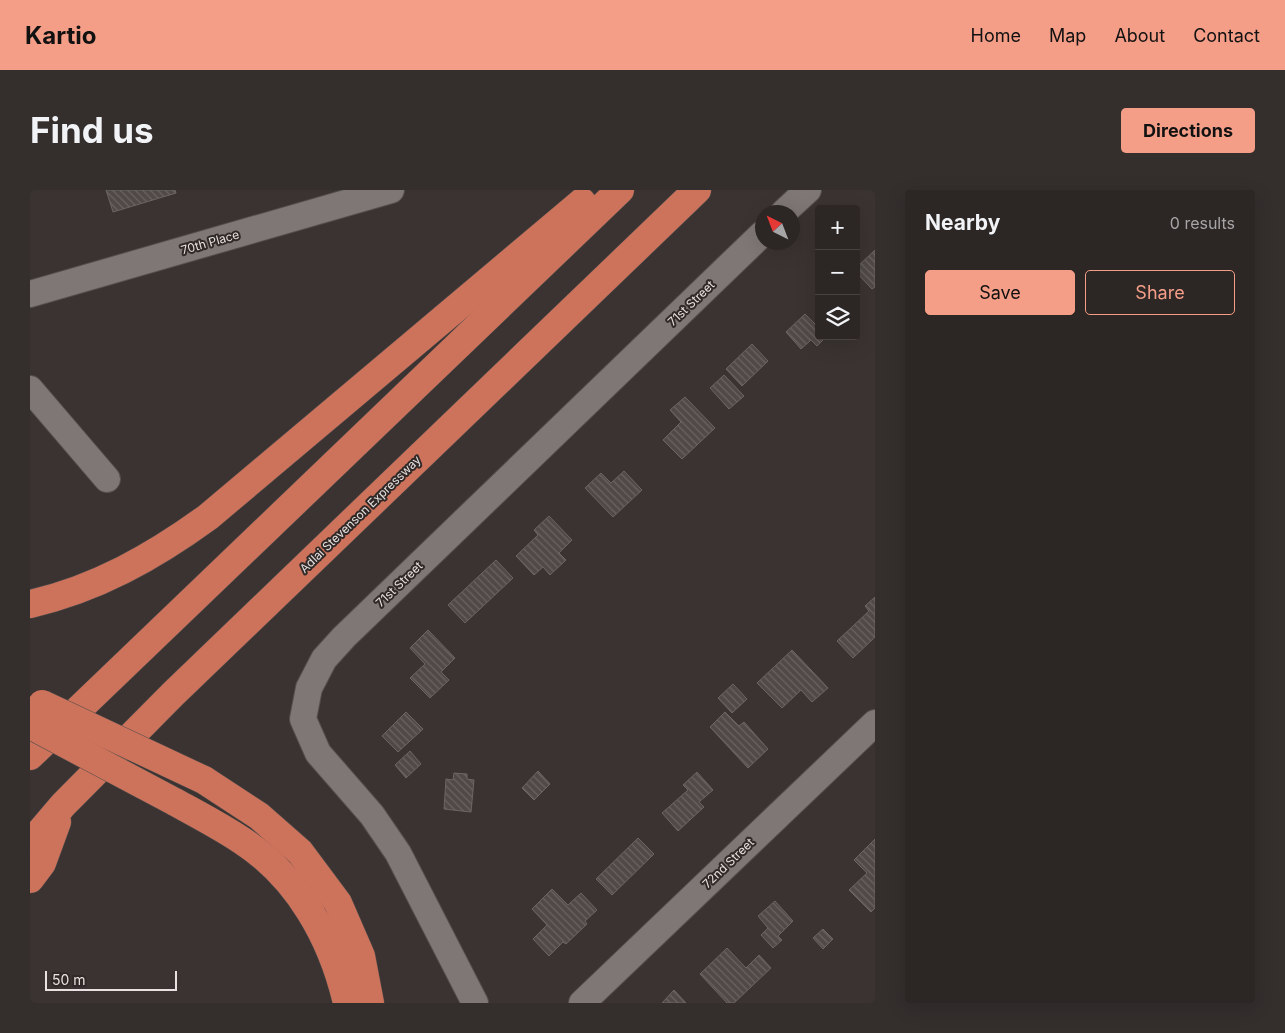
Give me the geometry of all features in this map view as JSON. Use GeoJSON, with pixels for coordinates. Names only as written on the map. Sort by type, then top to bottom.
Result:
{"type":"FeatureCollection","features":[{"type":"Feature","properties":{"kind":"highway"},"geometry":{"type":"LineString","coordinates":[[30,604],[93,585],[166,548],[215,511],[596,190]]}},
{"type":"Feature","properties":{"kind":"highway"},"geometry":{"type":"LineString","coordinates":[[30,756],[620,190]]}},
{"type":"Feature","properties":{"kind":"highway","name":"Adlai Stevenson Expressway"},"geometry":{"type":"LineString","coordinates":[[30,844],[63,806],[173,694],[697,190]]}},
{"type":"Feature","properties":{"kind":"highway"},"geometry":{"type":"LineString","coordinates":[[34,710],[204,780],[259,816],[300,852],[338,903],[361,956],[370,1003]]}},
{"type":"Feature","properties":{"kind":"highway"},"geometry":{"type":"LineString","coordinates":[[34,710],[175,802],[242,841],[282,874],[317,922],[339,970],[347,1003]]}},
{"type":"Feature","properties":{"kind":"highway"},"geometry":{"type":"LineString","coordinates":[[30,879],[42,863],[63,806]]}},
{"type":"Feature","properties":{"kind":"street","name":"70th Place"},"geometry":{"type":"LineString","coordinates":[[30,294],[333,198],[391,190]]}},
{"type":"Feature","properties":{"kind":"street"},"geometry":{"type":"LineString","coordinates":[[792,205],[808,190]]}},
{"type":"Feature","properties":{"kind":"street","name":"71st Street"},"geometry":{"type":"LineString","coordinates":[[475,1003],[398,853],[372,815],[318,753],[303,719],[309,688],[324,659],[344,637],[755,241]]}},
{"type":"Feature","properties":{"kind":"street"},"geometry":{"type":"LineString","coordinates":[[30,390],[107,479]]}},
{"type":"Feature","properties":{"kind":"street","name":"72nd Street"},"geometry":{"type":"LineString","coordinates":[[582,1003],[875,723]]}},
{"type":"Feature","properties":{"kind":"building"},"geometry":{"type":"Polygon","coordinates":[[[106,190],[175,190],[176,193],[113,212],[106,190]]]}},
{"type":"Feature","properties":{"kind":"building"},"geometry":{"type":"Polygon","coordinates":[[[875,250],[875,287],[872,289],[860,276],[860,264],[875,250]]]}},
{"type":"Feature","properties":{"kind":"building"},"geometry":{"type":"Polygon","coordinates":[[[805,314],[815,324],[815,340],[823,340],[817,346],[811,340],[801,349],[786,332],[805,314]]]}},
{"type":"Feature","properties":{"kind":"building"},"geometry":{"type":"Polygon","coordinates":[[[752,344],[768,361],[742,386],[726,369],[752,344]]]}},
{"type":"Feature","properties":{"kind":"building"},"geometry":{"type":"Polygon","coordinates":[[[724,375],[744,396],[729,409],[710,388],[724,375]]]}},
{"type":"Feature","properties":{"kind":"building"},"geometry":{"type":"Polygon","coordinates":[[[685,397],[715,428],[682,459],[663,440],[681,422],[670,410],[685,397]]]}},
{"type":"Feature","properties":{"kind":"building"},"geometry":{"type":"Polygon","coordinates":[[[624,471],[642,490],[613,517],[585,488],[601,473],[611,483],[624,471]]]}},
{"type":"Feature","properties":{"kind":"building"},"geometry":{"type":"Polygon","coordinates":[[[549,516],[572,540],[559,553],[566,560],[550,575],[543,567],[534,575],[516,556],[538,535],[534,530],[549,516]]]}},
{"type":"Feature","properties":{"kind":"building"},"geometry":{"type":"Polygon","coordinates":[[[496,560],[513,578],[465,623],[448,605],[496,560]]]}},
{"type":"Feature","properties":{"kind":"building"},"geometry":{"type":"Polygon","coordinates":[[[875,597],[875,637],[853,658],[837,641],[869,611],[865,606],[875,597]]]}},
{"type":"Feature","properties":{"kind":"building"},"geometry":{"type":"Polygon","coordinates":[[[428,630],[455,658],[441,672],[449,680],[430,698],[410,678],[425,664],[410,648],[428,630]]]}},
{"type":"Feature","properties":{"kind":"building"},"geometry":{"type":"Polygon","coordinates":[[[792,650],[828,688],[812,702],[801,690],[782,708],[757,683],[792,650]]]}},
{"type":"Feature","properties":{"kind":"building"},"geometry":{"type":"Polygon","coordinates":[[[733,684],[747,699],[732,713],[718,698],[733,684]]]}},
{"type":"Feature","properties":{"kind":"building"},"geometry":{"type":"Polygon","coordinates":[[[406,712],[423,729],[398,752],[382,736],[406,712]]]}},
{"type":"Feature","properties":{"kind":"building"},"geometry":{"type":"Polygon","coordinates":[[[725,712],[739,726],[744,722],[768,749],[748,768],[710,727],[725,712]]]}},
{"type":"Feature","properties":{"kind":"building"},"geometry":{"type":"Polygon","coordinates":[[[410,751],[421,764],[406,778],[395,765],[410,751]]]}},
{"type":"Feature","properties":{"kind":"building"},"geometry":{"type":"Polygon","coordinates":[[[538,771],[550,784],[534,800],[522,788],[538,771]]]}},
{"type":"Feature","properties":{"kind":"building"},"geometry":{"type":"Polygon","coordinates":[[[697,772],[713,790],[699,802],[704,807],[678,831],[662,813],[688,790],[683,785],[697,772]]]}},
{"type":"Feature","properties":{"kind":"building"},"geometry":{"type":"Polygon","coordinates":[[[454,773],[467,774],[467,779],[474,780],[471,812],[444,809],[446,779],[453,780],[454,773]]]}},
{"type":"Feature","properties":{"kind":"building"},"geometry":{"type":"Polygon","coordinates":[[[638,838],[654,854],[612,895],[596,879],[638,838]]]}},
{"type":"Feature","properties":{"kind":"building"},"geometry":{"type":"Polygon","coordinates":[[[875,839],[875,908],[871,912],[849,890],[867,873],[854,860],[875,839]]]}},
{"type":"Feature","properties":{"kind":"building"},"geometry":{"type":"Polygon","coordinates":[[[552,889],[568,905],[581,893],[597,910],[585,921],[587,924],[566,944],[563,942],[549,956],[533,939],[547,925],[532,909],[552,889]]]}},
{"type":"Feature","properties":{"kind":"building"},"geometry":{"type":"Polygon","coordinates":[[[775,901],[793,921],[778,936],[782,940],[773,948],[761,935],[768,928],[758,916],[775,901]]]}},
{"type":"Feature","properties":{"kind":"building"},"geometry":{"type":"Polygon","coordinates":[[[823,929],[833,939],[823,949],[813,938],[823,929]]]}},
{"type":"Feature","properties":{"kind":"building"},"geometry":{"type":"Polygon","coordinates":[[[727,948],[746,968],[759,955],[771,968],[734,1003],[727,1003],[700,974],[727,948]]]}},
{"type":"Feature","properties":{"kind":"building"},"geometry":{"type":"Polygon","coordinates":[[[674,990],[686,1003],[662,1003],[674,990]]]}}]}
